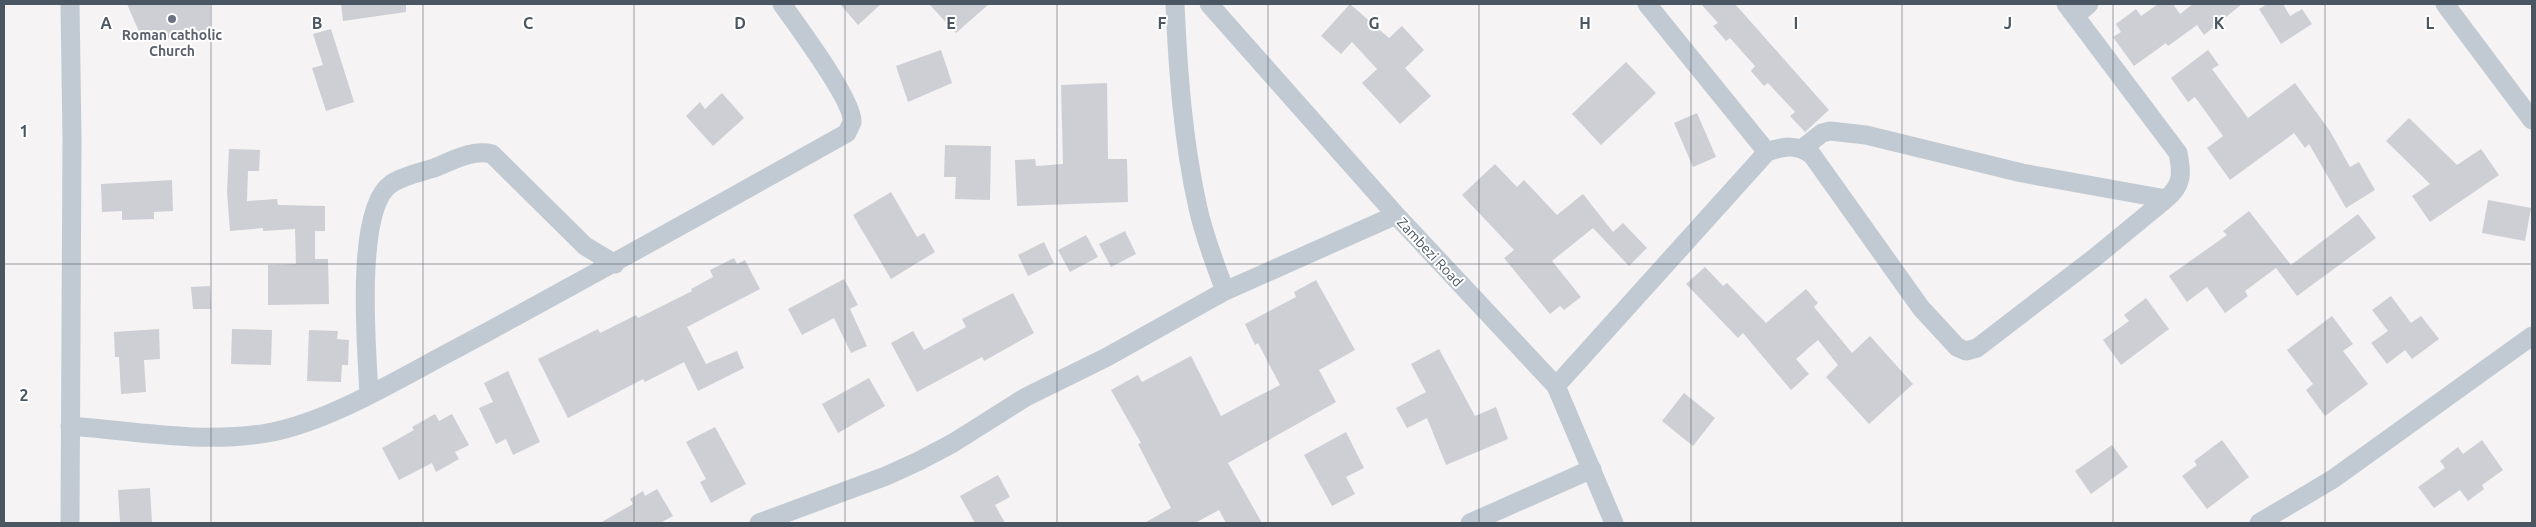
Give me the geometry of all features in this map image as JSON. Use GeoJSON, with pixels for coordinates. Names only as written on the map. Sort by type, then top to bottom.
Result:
{"type":"FeatureCollection","features":[{"type":"Feature","properties":{"kind":"street"},"geometry":{"type":"LineString","coordinates":[[70,4],[70,523]]}},
{"type":"Feature","properties":{"kind":"street"},"geometry":{"type":"LineString","coordinates":[[70,426],[213,437],[266,433],[302,424],[369,394],[615,264],[847,133],[852,122],[850,110],[828,69],[782,4]]}},
{"type":"Feature","properties":{"kind":"street"},"geometry":{"type":"LineString","coordinates":[[1175,4],[1181,89],[1192,179],[1205,234],[1225,291]]}},
{"type":"Feature","properties":{"kind":"street","name":"Zambezi Road"},"geometry":{"type":"LineString","coordinates":[[1209,4],[1396,215],[1556,386],[1614,523]]}},
{"type":"Feature","properties":{"kind":"street"},"geometry":{"type":"LineString","coordinates":[[1647,4],[1767,152]]}},
{"type":"Feature","properties":{"kind":"street"},"geometry":{"type":"LineString","coordinates":[[1556,386],[1767,152],[1788,146],[1803,148],[1812,155],[1921,308],[1958,347],[1966,351],[1977,348],[2093,260],[2174,192],[2181,178],[2178,153],[2071,10],[2089,4]]}},
{"type":"Feature","properties":{"kind":"street"},"geometry":{"type":"LineString","coordinates":[[2445,4],[2532,120]]}},
{"type":"Feature","properties":{"kind":"street"},"geometry":{"type":"LineString","coordinates":[[1803,148],[1822,133],[1830,131],[1866,135],[2022,173],[2166,199]]}},
{"type":"Feature","properties":{"kind":"street"},"geometry":{"type":"LineString","coordinates":[[369,394],[364,318],[364,271],[378,199],[391,183],[476,152],[492,154],[586,246],[615,264]]}},
{"type":"Feature","properties":{"kind":"street"},"geometry":{"type":"LineString","coordinates":[[759,523],[886,476],[919,461],[953,443],[1026,397],[1107,357],[1225,291],[1396,215]]}},
{"type":"Feature","properties":{"kind":"street"},"geometry":{"type":"LineString","coordinates":[[2259,523],[2333,479],[2532,336]]}},
{"type":"Feature","properties":{"kind":"street"},"geometry":{"type":"LineString","coordinates":[[1470,523],[1592,469]]}},
{"type":"Feature","properties":{"kind":"building","name":"Roman catholic Church"},"geometry":{"type":"Polygon","coordinates":[[[127,4],[210,4],[210,34],[181,40],[140,34],[127,4]]]}},
{"type":"Feature","properties":{"kind":"building"},"geometry":{"type":"Polygon","coordinates":[[[341,4],[406,4],[406,12],[343,21],[341,4]]]}},
{"type":"Feature","properties":{"kind":"building"},"geometry":{"type":"Polygon","coordinates":[[[840,4],[881,4],[858,25],[840,4]]]}},
{"type":"Feature","properties":{"kind":"building"},"geometry":{"type":"Polygon","coordinates":[[[929,4],[989,4],[956,33],[929,4]]]}},
{"type":"Feature","properties":{"kind":"building"},"geometry":{"type":"Polygon","coordinates":[[[1350,4],[1389,38],[1402,26],[1424,50],[1405,68],[1431,96],[1400,124],[1362,83],[1377,69],[1352,42],[1341,54],[1321,36],[1350,4]]]}},
{"type":"Feature","properties":{"kind":"building"},"geometry":{"type":"Polygon","coordinates":[[[1701,4],[1735,4],[1829,110],[1805,132],[1790,116],[1795,112],[1768,83],[1764,86],[1751,71],[1755,66],[1730,38],[1726,41],[1713,26],[1718,23],[1701,4]]]}},
{"type":"Feature","properties":{"kind":"building"},"geometry":{"type":"Polygon","coordinates":[[[2158,4],[2173,4],[2180,14],[2193,4],[2242,4],[2204,35],[2197,25],[2168,46],[2166,43],[2134,66],[2113,37],[2121,32],[2116,24],[2136,9],[2141,16],[2158,4]]]}},
{"type":"Feature","properties":{"kind":"building"},"geometry":{"type":"Polygon","coordinates":[[[2267,4],[2283,4],[2290,16],[2302,9],[2312,24],[2281,44],[2259,9],[2267,4]]]}},
{"type":"Feature","properties":{"kind":"building"},"geometry":{"type":"Polygon","coordinates":[[[331,29],[354,102],[326,111],[312,68],[323,65],[313,34],[331,29]]]}},
{"type":"Feature","properties":{"kind":"building"},"geometry":{"type":"Polygon","coordinates":[[[941,50],[952,83],[908,102],[896,66],[941,50]]]}},
{"type":"Feature","properties":{"kind":"building"},"geometry":{"type":"Polygon","coordinates":[[[2208,50],[2219,65],[2212,69],[2248,118],[2295,83],[2330,131],[2350,167],[2359,162],[2375,190],[2346,208],[2309,144],[2305,148],[2294,133],[2230,180],[2207,148],[2223,136],[2195,97],[2188,102],[2171,78],[2208,50]]]}},
{"type":"Feature","properties":{"kind":"building"},"geometry":{"type":"Polygon","coordinates":[[[1626,62],[1656,93],[1601,145],[1572,114],[1626,62]]]}},
{"type":"Feature","properties":{"kind":"building"},"geometry":{"type":"Polygon","coordinates":[[[1107,83],[1108,159],[1127,159],[1128,202],[1017,206],[1015,160],[1035,159],[1036,166],[1063,164],[1061,85],[1107,83]]]}},
{"type":"Feature","properties":{"kind":"building"},"geometry":{"type":"Polygon","coordinates":[[[722,93],[744,118],[713,146],[686,116],[700,102],[705,109],[722,93]]]}},
{"type":"Feature","properties":{"kind":"building"},"geometry":{"type":"Polygon","coordinates":[[[1697,113],[1716,157],[1693,167],[1674,123],[1697,113]]]}},
{"type":"Feature","properties":{"kind":"building"},"geometry":{"type":"Polygon","coordinates":[[[2409,118],[2457,165],[2481,149],[2499,175],[2430,222],[2412,196],[2430,184],[2386,141],[2409,118]]]}},
{"type":"Feature","properties":{"kind":"building"},"geometry":{"type":"Polygon","coordinates":[[[945,145],[991,146],[990,200],[955,199],[956,177],[944,177],[945,145]]]}},
{"type":"Feature","properties":{"kind":"building"},"geometry":{"type":"Polygon","coordinates":[[[229,149],[260,150],[259,171],[248,171],[247,201],[277,199],[278,205],[325,206],[325,231],[315,231],[315,259],[328,259],[329,304],[268,305],[268,265],[296,264],[295,229],[263,231],[263,228],[230,231],[227,192],[229,149]]]}},
{"type":"Feature","properties":{"kind":"building"},"geometry":{"type":"Polygon","coordinates":[[[1495,164],[1517,187],[1524,180],[1557,215],[1583,194],[1613,232],[1623,223],[1647,248],[1629,266],[1593,228],[1552,261],[1581,297],[1564,310],[1560,306],[1550,314],[1504,258],[1514,250],[1462,195],[1495,164]]]}},
{"type":"Feature","properties":{"kind":"building"},"geometry":{"type":"Polygon","coordinates":[[[172,180],[173,211],[154,212],[154,219],[122,220],[122,211],[102,212],[101,184],[172,180]]]}},
{"type":"Feature","properties":{"kind":"building"},"geometry":{"type":"Polygon","coordinates":[[[891,192],[917,237],[924,233],[935,252],[891,279],[853,215],[891,192]]]}},
{"type":"Feature","properties":{"kind":"building"},"geometry":{"type":"Polygon","coordinates":[[[2488,200],[2531,208],[2525,241],[2482,233],[2488,200]]]}},
{"type":"Feature","properties":{"kind":"building"},"geometry":{"type":"Polygon","coordinates":[[[2249,211],[2291,265],[2358,214],[2376,238],[2297,296],[2276,268],[2245,291],[2248,296],[2225,313],[2207,287],[2187,302],[2169,276],[2227,235],[2223,231],[2249,211]]]}},
{"type":"Feature","properties":{"kind":"building"},"geometry":{"type":"Polygon","coordinates":[[[1125,231],[1136,254],[1111,267],[1099,244],[1125,231]]]}},
{"type":"Feature","properties":{"kind":"building"},"geometry":{"type":"Polygon","coordinates":[[[1086,235],[1098,257],[1070,272],[1058,250],[1086,235]]]}},
{"type":"Feature","properties":{"kind":"building"},"geometry":{"type":"Polygon","coordinates":[[[1044,242],[1054,263],[1028,276],[1018,255],[1044,242]]]}},
{"type":"Feature","properties":{"kind":"building"},"geometry":{"type":"Polygon","coordinates":[[[734,258],[737,264],[745,260],[760,289],[687,327],[706,364],[737,351],[744,368],[698,391],[684,362],[645,382],[643,379],[568,418],[538,359],[598,329],[600,333],[636,315],[638,318],[692,291],[691,289],[713,277],[710,270],[734,258]]]}},
{"type":"Feature","properties":{"kind":"building"},"geometry":{"type":"Polygon","coordinates":[[[1705,267],[1723,286],[1727,283],[1766,323],[1806,289],[1818,303],[1814,307],[1852,353],[1870,336],[1913,384],[1869,424],[1826,377],[1838,365],[1818,340],[1796,359],[1809,374],[1791,390],[1743,333],[1738,338],[1686,284],[1705,267]]]}},
{"type":"Feature","properties":{"kind":"building"},"geometry":{"type":"Polygon","coordinates":[[[844,279],[858,305],[850,309],[867,346],[851,353],[834,318],[802,335],[788,309],[844,279]]]}},
{"type":"Feature","properties":{"kind":"building"},"geometry":{"type":"Polygon","coordinates":[[[1316,280],[1355,350],[1319,370],[1336,402],[1228,463],[1262,523],[1226,523],[1219,510],[1195,523],[1144,523],[1171,508],[1138,444],[1141,443],[1111,390],[1138,375],[1142,382],[1191,356],[1221,416],[1280,385],[1258,343],[1255,345],[1245,324],[1296,297],[1294,292],[1316,280]]]}},
{"type":"Feature","properties":{"kind":"building"},"geometry":{"type":"Polygon","coordinates":[[[210,286],[211,309],[193,309],[191,287],[210,286]]]}},
{"type":"Feature","properties":{"kind":"building"},"geometry":{"type":"Polygon","coordinates":[[[1013,293],[1034,333],[984,361],[982,357],[917,392],[891,343],[913,331],[924,350],[966,327],[962,319],[1013,293]]]}},
{"type":"Feature","properties":{"kind":"building"},"geometry":{"type":"Polygon","coordinates":[[[2391,296],[2411,323],[2421,316],[2439,339],[2412,359],[2405,350],[2387,364],[2371,343],[2388,331],[2372,310],[2391,296]]]}},
{"type":"Feature","properties":{"kind":"building"},"geometry":{"type":"Polygon","coordinates":[[[2146,298],[2169,329],[2121,365],[2103,340],[2129,321],[2124,315],[2146,298]]]}},
{"type":"Feature","properties":{"kind":"building"},"geometry":{"type":"Polygon","coordinates":[[[2332,316],[2353,344],[2343,351],[2368,384],[2325,416],[2306,390],[2313,384],[2287,350],[2332,316]]]}},
{"type":"Feature","properties":{"kind":"building"},"geometry":{"type":"Polygon","coordinates":[[[159,329],[160,359],[144,360],[146,392],[121,394],[119,357],[115,357],[114,332],[159,329]]]}},
{"type":"Feature","properties":{"kind":"building"},"geometry":{"type":"Polygon","coordinates":[[[232,329],[272,330],[271,365],[231,364],[232,329]]]}},
{"type":"Feature","properties":{"kind":"building"},"geometry":{"type":"Polygon","coordinates":[[[309,330],[338,331],[337,339],[349,340],[348,365],[342,365],[341,382],[307,381],[309,330]]]}},
{"type":"Feature","properties":{"kind":"building"},"geometry":{"type":"Polygon","coordinates":[[[1439,349],[1475,416],[1496,407],[1508,439],[1446,465],[1427,418],[1407,428],[1396,408],[1426,392],[1411,364],[1439,349]]]}},
{"type":"Feature","properties":{"kind":"building"},"geometry":{"type":"Polygon","coordinates":[[[508,371],[540,442],[513,455],[506,439],[496,444],[479,408],[493,402],[484,383],[508,371]]]}},
{"type":"Feature","properties":{"kind":"building"},"geometry":{"type":"Polygon","coordinates":[[[869,378],[885,406],[838,433],[822,404],[869,378]]]}},
{"type":"Feature","properties":{"kind":"building"},"geometry":{"type":"Polygon","coordinates":[[[1684,393],[1715,418],[1693,446],[1662,421],[1684,393]]]}},
{"type":"Feature","properties":{"kind":"building"},"geometry":{"type":"Polygon","coordinates":[[[435,414],[439,421],[452,414],[469,445],[455,452],[459,459],[436,472],[432,463],[399,480],[382,448],[414,430],[412,427],[435,414]]]}},
{"type":"Feature","properties":{"kind":"building"},"geometry":{"type":"Polygon","coordinates":[[[715,427],[746,484],[711,503],[700,482],[706,479],[686,442],[715,427]]]}},
{"type":"Feature","properties":{"kind":"building"},"geometry":{"type":"Polygon","coordinates":[[[1346,432],[1364,468],[1346,477],[1355,494],[1332,506],[1304,455],[1346,432]]]}},
{"type":"Feature","properties":{"kind":"building"},"geometry":{"type":"Polygon","coordinates":[[[2222,440],[2249,477],[2207,509],[2182,476],[2197,465],[2194,461],[2222,440]]]}},
{"type":"Feature","properties":{"kind":"building"},"geometry":{"type":"Polygon","coordinates":[[[2482,440],[2503,470],[2482,485],[2484,489],[2468,501],[2460,490],[2434,508],[2418,487],[2445,468],[2440,461],[2458,447],[2463,454],[2482,440]]]}},
{"type":"Feature","properties":{"kind":"building"},"geometry":{"type":"Polygon","coordinates":[[[2112,445],[2128,467],[2091,494],[2075,471],[2112,445]]]}},
{"type":"Feature","properties":{"kind":"building"},"geometry":{"type":"Polygon","coordinates":[[[998,475],[1010,497],[995,505],[1005,523],[975,523],[960,496],[998,475]]]}},
{"type":"Feature","properties":{"kind":"building"},"geometry":{"type":"Polygon","coordinates":[[[150,488],[152,523],[120,523],[118,490],[150,488]]]}},
{"type":"Feature","properties":{"kind":"building"},"geometry":{"type":"Polygon","coordinates":[[[657,489],[673,516],[660,523],[600,523],[633,504],[630,499],[643,491],[645,496],[657,489]]]}},
{"type":"Feature","properties":{"kind":"place","name":"Roman catholic Church"},"geometry":{"type":"Point","coordinates":[172,19]}}]}
